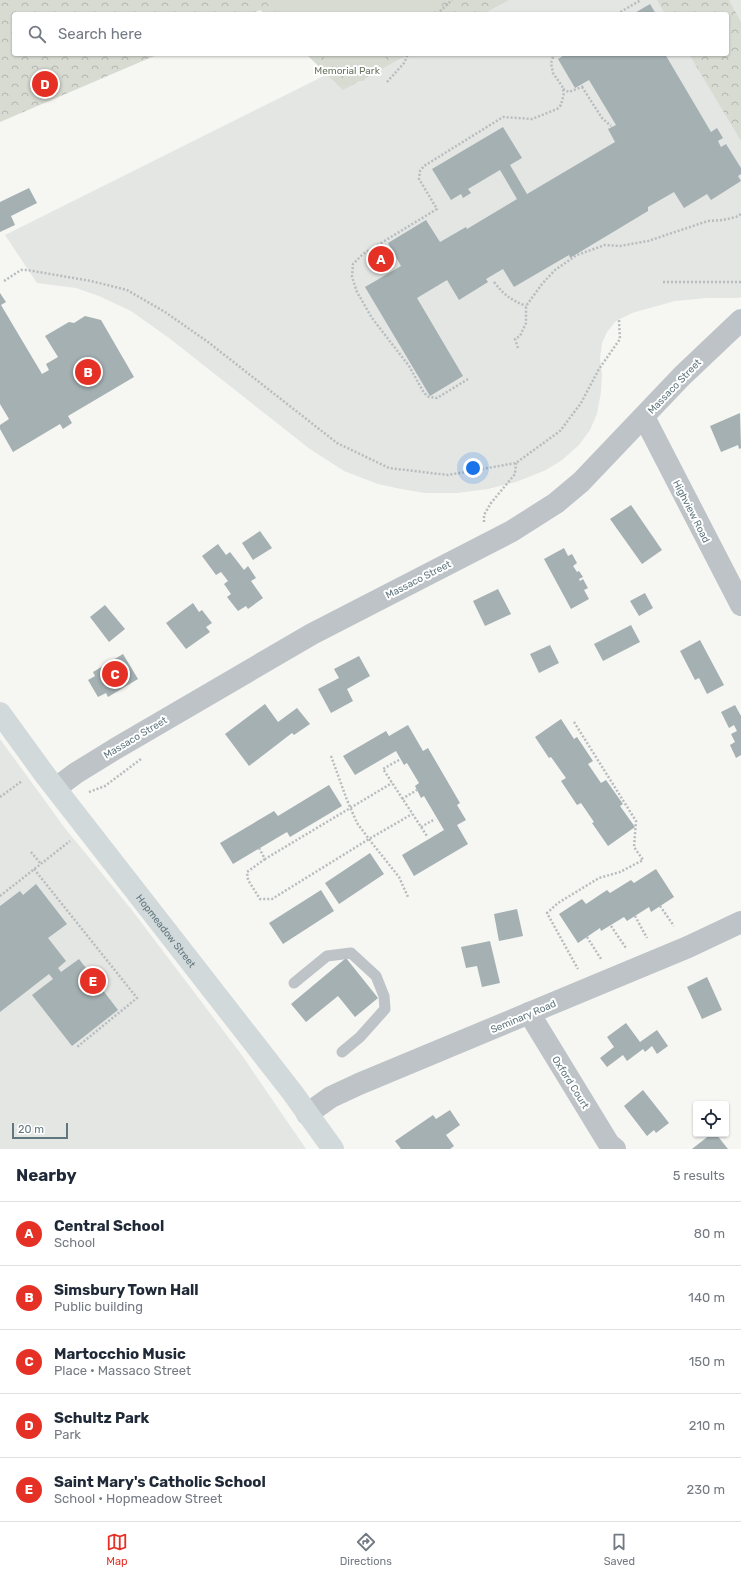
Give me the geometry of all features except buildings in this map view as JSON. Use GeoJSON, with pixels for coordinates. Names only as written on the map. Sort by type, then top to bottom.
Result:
{"type":"FeatureCollection","features":[{"type":"Feature","properties":{"kind":"highway","name":"Hopmeadow Street"},"geometry":{"type":"LineString","coordinates":[[0,713],[333,1149]]}},
{"type":"Feature","properties":{"kind":"street","name":"Massaco Street"},"geometry":{"type":"LineString","coordinates":[[56,788],[76,773],[115,749],[312,634],[512,531],[556,503],[581,482],[682,376],[741,320]]}},
{"type":"Feature","properties":{"kind":"street","name":"Highview Road"},"geometry":{"type":"LineString","coordinates":[[644,417],[741,605]]}},
{"type":"Feature","properties":{"kind":"street","name":"Seminary Road"},"geometry":{"type":"LineString","coordinates":[[307,1114],[331,1097],[359,1084],[688,947],[741,922]]}},
{"type":"Feature","properties":{"kind":"street","name":"Oxford Court"},"geometry":{"type":"LineString","coordinates":[[529,1013],[609,1144],[615,1149]]}},
{"type":"Feature","properties":{"kind":"lane"},"geometry":{"type":"LineString","coordinates":[[294,983],[327,956],[350,953],[376,976],[384,996],[385,1010],[360,1037],[342,1052]]}},
{"type":"Feature","properties":{"kind":"path"},"geometry":{"type":"LineString","coordinates":[[439,12],[452,0]]}},
{"type":"Feature","properties":{"kind":"path"},"geometry":{"type":"LineString","coordinates":[[620,12],[641,0]]}},
{"type":"Feature","properties":{"kind":"path"},"geometry":{"type":"LineString","coordinates":[[387,82],[404,63],[407,56]]}},
{"type":"Feature","properties":{"kind":"path"},"geometry":{"type":"LineString","coordinates":[[468,379],[437,398],[429,397],[424,393],[409,366],[372,318],[357,292],[352,277],[353,264],[363,254],[437,209],[419,179],[420,171],[424,166],[503,117],[532,119],[557,109],[561,105],[563,99],[563,89],[553,72],[551,63],[553,56]]}},
{"type":"Feature","properties":{"kind":"path"},"geometry":{"type":"LineString","coordinates":[[563,89],[569,92],[583,86],[602,118],[611,126]]}},
{"type":"Feature","properties":{"kind":"path"},"geometry":{"type":"LineString","coordinates":[[518,348],[515,340],[520,336],[526,323],[526,306],[554,270],[577,255],[605,245],[620,246],[648,241],[708,221],[723,220],[736,217],[741,214]]}},
{"type":"Feature","properties":{"kind":"path"},"geometry":{"type":"LineString","coordinates":[[4,281],[21,270],[27,270],[91,281],[127,290],[165,312],[208,342],[337,443],[390,468],[448,475],[516,463],[560,431],[581,403],[599,369],[620,339],[619,320]]}},
{"type":"Feature","properties":{"kind":"path"},"geometry":{"type":"LineString","coordinates":[[494,282],[504,294],[516,302],[526,306]]}},
{"type":"Feature","properties":{"kind":"path"},"geometry":{"type":"LineString","coordinates":[[663,282],[741,282]]}},
{"type":"Feature","properties":{"kind":"path"},"geometry":{"type":"LineString","coordinates":[[484,525],[484,515],[491,502],[515,474],[516,463]]}},
{"type":"Feature","properties":{"kind":"path"},"geometry":{"type":"LineString","coordinates":[[574,722],[636,821],[634,847],[643,860],[620,872],[599,878],[558,902],[547,913],[578,969]]}},
{"type":"Feature","properties":{"kind":"path"},"geometry":{"type":"LineString","coordinates":[[331,756],[358,823],[399,877],[408,897]]}},
{"type":"Feature","properties":{"kind":"path"},"geometry":{"type":"LineString","coordinates":[[399,760],[383,768],[427,836]]}},
{"type":"Feature","properties":{"kind":"path"},"geometry":{"type":"LineString","coordinates":[[0,797],[22,780]]}},
{"type":"Feature","properties":{"kind":"path"},"geometry":{"type":"LineString","coordinates":[[392,783],[247,872],[248,880],[260,899],[272,899],[412,814]]}},
{"type":"Feature","properties":{"kind":"path"},"geometry":{"type":"LineString","coordinates":[[402,799],[417,790]]}},
{"type":"Feature","properties":{"kind":"path"},"geometry":{"type":"LineString","coordinates":[[421,827],[435,819]]}},
{"type":"Feature","properties":{"kind":"path"},"geometry":{"type":"LineString","coordinates":[[0,896],[71,841]]}},
{"type":"Feature","properties":{"kind":"path"},"geometry":{"type":"LineString","coordinates":[[259,848],[266,859]]}},
{"type":"Feature","properties":{"kind":"path"},"geometry":{"type":"LineString","coordinates":[[30,852],[41,864]]}},
{"type":"Feature","properties":{"kind":"path"},"geometry":{"type":"LineString","coordinates":[[34,869],[137,998],[77,1047]]}},
{"type":"Feature","properties":{"kind":"path"},"geometry":{"type":"LineString","coordinates":[[660,906],[674,926]]}},
{"type":"Feature","properties":{"kind":"path"},"geometry":{"type":"LineString","coordinates":[[635,916],[648,938]]}},
{"type":"Feature","properties":{"kind":"path"},"geometry":{"type":"LineString","coordinates":[[611,926],[626,948]]}},
{"type":"Feature","properties":{"kind":"path"},"geometry":{"type":"LineString","coordinates":[[587,937],[601,959]]}},
{"type":"Feature","properties":{"kind":"shaded area"},"geometry":{"type":"Polygon","coordinates":[[[477,0],[741,0],[741,297],[675,301],[632,313],[616,321],[607,332],[602,343],[600,359],[602,374],[601,392],[597,414],[590,430],[579,445],[562,460],[546,470],[516,482],[488,489],[457,493],[425,493],[401,489],[378,484],[344,471],[310,449],[169,338],[131,311],[99,296],[76,288],[37,283],[5,235],[364,56],[729,56],[729,12],[452,12],[477,0]]]}},
{"type":"Feature","properties":{"kind":"shaded area"},"geometry":{"type":"Polygon","coordinates":[[[0,739],[64,827],[131,909],[241,1054],[306,1149],[0,1149],[0,739]]]}},
{"type":"Feature","properties":{"kind":"green space"},"geometry":{"type":"Polygon","coordinates":[[[0,0],[509,0],[487,12],[262,12],[260,10],[256,12],[12,12],[12,56],[154,56],[0,122],[0,0]]]}},
{"type":"Feature","properties":{"kind":"green space"},"geometry":{"type":"Polygon","coordinates":[[[264,0],[442,0],[430,12],[276,12],[264,0]]]}},
{"type":"Feature","properties":{"kind":"green space"},"geometry":{"type":"Polygon","coordinates":[[[657,0],[729,0],[741,22],[741,141],[690,56],[729,56],[729,12],[664,12],[657,0]]]}},
{"type":"Feature","properties":{"kind":"green space","name":"Memorial Park"},"geometry":{"type":"Polygon","coordinates":[[[308,56],[405,56],[343,90],[308,56]]]}},
{"type":"Feature","properties":{"kind":"green space"},"geometry":{"type":"Polygon","coordinates":[[[322,56],[387,56],[363,81],[348,81],[322,56]]]}},
{"type":"Feature","properties":{"kind":"place","name":"Schultz Park"},"geometry":{"type":"Point","coordinates":[45,84]}},
{"type":"Feature","properties":{"kind":"place","name":"Central School"},"geometry":{"type":"Point","coordinates":[381,259]}},
{"type":"Feature","properties":{"kind":"place","name":"Simsbury Town Hall"},"geometry":{"type":"Point","coordinates":[88,372]}},
{"type":"Feature","properties":{"kind":"place","name":"Martocchio Music"},"geometry":{"type":"Point","coordinates":[115,674]}},
{"type":"Feature","properties":{"kind":"place","name":"Saint Mary's Catholic School"},"geometry":{"type":"Point","coordinates":[93,981]}}]}
